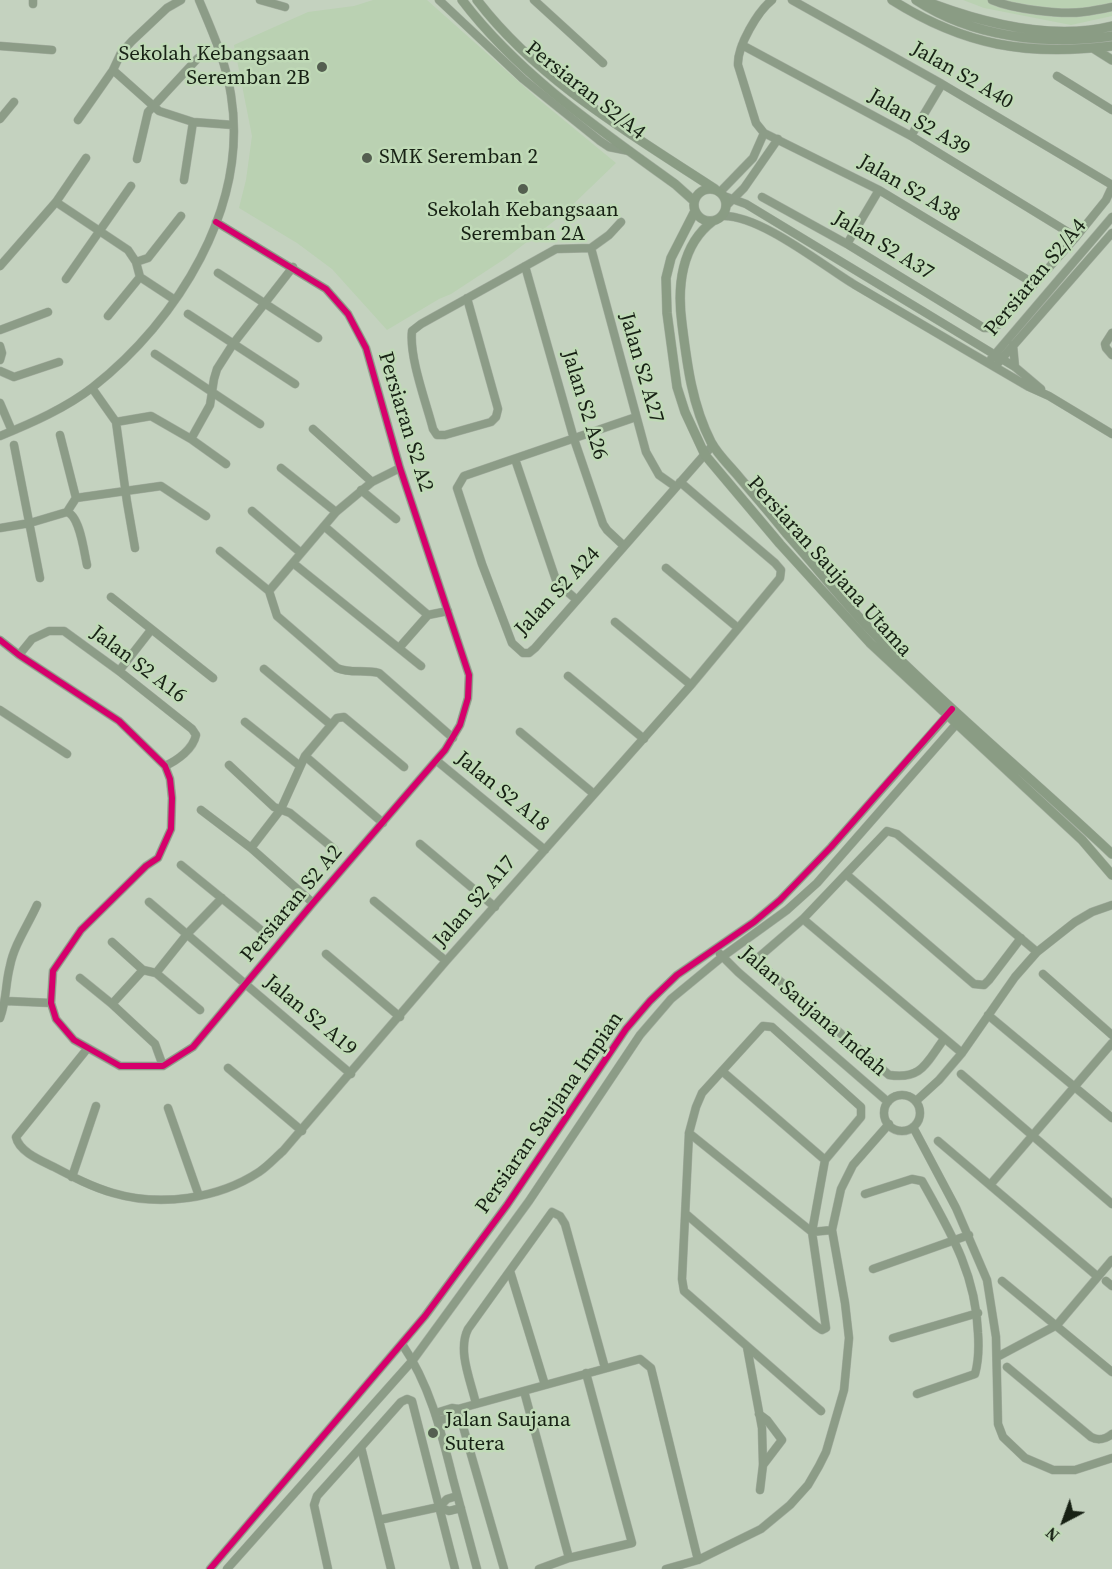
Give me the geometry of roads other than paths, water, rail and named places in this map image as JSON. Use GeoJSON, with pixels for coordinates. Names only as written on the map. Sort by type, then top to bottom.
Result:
{"type":"FeatureCollection","features":[{"type":"Feature","properties":{"kind":"main road","name":"Persiaran S2/A4"},"geometry":{"type":"LineString","coordinates":[[462,0],[489,34],[540,87],[631,151],[694,201]]}},
{"type":"Feature","properties":{"kind":"main road","name":"Persiaran S2/A4"},"geometry":{"type":"LineString","coordinates":[[477,0],[515,44],[534,62],[621,127],[720,192]]}},
{"type":"Feature","properties":{"kind":"main road"},"geometry":{"type":"LineString","coordinates":[[892,0],[938,26],[982,41],[1042,50],[1112,46]]}},
{"type":"Feature","properties":{"kind":"main road"},"geometry":{"type":"LineString","coordinates":[[916,0],[957,21],[1012,36],[1059,40],[1112,36]]}},
{"type":"Feature","properties":{"kind":"main road"},"geometry":{"type":"LineString","coordinates":[[923,0],[974,17],[1009,25],[1071,32],[1112,26]]}},
{"type":"Feature","properties":{"kind":"main road"},"geometry":{"type":"LineString","coordinates":[[1093,48],[1112,60]]}},
{"type":"Feature","properties":{"kind":"main road"},"geometry":{"type":"LineString","coordinates":[[710,188],[720,192],[730,202],[722,216],[713,221],[702,219],[695,211],[694,201],[700,192],[710,188]]}},
{"type":"Feature","properties":{"kind":"main road","name":"Persiaran Saujana Utama"},"geometry":{"type":"LineString","coordinates":[[695,211],[671,258],[666,278],[667,313],[677,387],[685,412],[705,455],[850,623],[1112,854]]}},
{"type":"Feature","properties":{"kind":"main road","name":"Persiaran Saujana Utama"},"geometry":{"type":"LineString","coordinates":[[713,221],[703,228],[696,238],[679,284],[679,301],[691,385],[696,406],[713,445],[865,625],[949,712]]}},
{"type":"Feature","properties":{"kind":"main road","name":"Persiaran Saujana Utama"},"geometry":{"type":"LineString","coordinates":[[959,721],[1082,840],[1112,875]]}},
{"type":"Feature","properties":{"kind":"street"},"geometry":{"type":"LineString","coordinates":[[78,120],[113,70],[121,53],[132,40],[167,8],[181,0]]}},
{"type":"Feature","properties":{"kind":"street"},"geometry":{"type":"LineString","coordinates":[[0,436],[65,406],[92,388],[127,358],[175,300],[216,222],[231,171],[233,125],[231,95],[220,50],[199,0]]}},
{"type":"Feature","properties":{"kind":"street"},"geometry":{"type":"LineString","coordinates":[[260,0],[285,7]]}},
{"type":"Feature","properties":{"kind":"street"},"geometry":{"type":"LineString","coordinates":[[439,0],[490,48],[540,87]]}},
{"type":"Feature","properties":{"kind":"street"},"geometry":{"type":"LineString","coordinates":[[534,0],[603,63]]}},
{"type":"Feature","properties":{"kind":"street"},"geometry":{"type":"LineString","coordinates":[[720,192],[753,158],[764,133],[756,123],[738,65],[738,57],[742,45],[763,8],[772,0]]}},
{"type":"Feature","properties":{"kind":"street","name":"Jalan S2 A40"},"geometry":{"type":"LineString","coordinates":[[792,0],[942,84],[1112,186]]}},
{"type":"Feature","properties":{"kind":"street"},"geometry":{"type":"LineString","coordinates":[[993,0],[1036,10],[1082,13],[1112,7]]}},
{"type":"Feature","properties":{"kind":"street","name":"Jalan S2 A39"},"geometry":{"type":"LineString","coordinates":[[742,45],[911,136],[1076,237]]}},
{"type":"Feature","properties":{"kind":"street"},"geometry":{"type":"LineString","coordinates":[[0,46],[52,50]]}},
{"type":"Feature","properties":{"kind":"street"},"geometry":{"type":"LineString","coordinates":[[137,159],[146,117],[153,106],[198,58]]}},
{"type":"Feature","properties":{"kind":"street"},"geometry":{"type":"LineString","coordinates":[[113,70],[153,106],[165,113],[193,122],[233,125]]}},
{"type":"Feature","properties":{"kind":"street"},"geometry":{"type":"LineString","coordinates":[[1057,76],[1112,110]]}},
{"type":"Feature","properties":{"kind":"street"},"geometry":{"type":"LineString","coordinates":[[911,136],[942,84]]}},
{"type":"Feature","properties":{"kind":"street"},"geometry":{"type":"LineString","coordinates":[[0,119],[14,102]]}},
{"type":"Feature","properties":{"kind":"street"},"geometry":{"type":"LineString","coordinates":[[184,180],[193,122]]}},
{"type":"Feature","properties":{"kind":"street","name":"Jalan S2 A38"},"geometry":{"type":"LineString","coordinates":[[764,133],[879,190],[1033,283]]}},
{"type":"Feature","properties":{"kind":"street"},"geometry":{"type":"LineString","coordinates":[[730,202],[744,188],[778,139]]}},
{"type":"Feature","properties":{"kind":"street"},"geometry":{"type":"LineString","coordinates":[[0,266],[56,202],[86,158]]}},
{"type":"Feature","properties":{"kind":"street"},"geometry":{"type":"LineString","coordinates":[[66,279],[131,186]]}},
{"type":"Feature","properties":{"kind":"street"},"geometry":{"type":"LineString","coordinates":[[1033,283],[1076,237],[1106,200],[1112,186]]}},
{"type":"Feature","properties":{"kind":"street"},"geometry":{"type":"LineString","coordinates":[[744,188],[743,197],[746,204]]}},
{"type":"Feature","properties":{"kind":"street"},"geometry":{"type":"LineString","coordinates":[[847,244],[879,190]]}},
{"type":"Feature","properties":{"kind":"street","name":"Jalan S2 A37"},"geometry":{"type":"LineString","coordinates":[[762,197],[847,244],[984,328],[998,325],[1033,283]]}},
{"type":"Feature","properties":{"kind":"street"},"geometry":{"type":"LineString","coordinates":[[56,202],[128,250],[136,262],[140,277],[175,300]]}},
{"type":"Feature","properties":{"kind":"street"},"geometry":{"type":"LineString","coordinates":[[730,202],[746,204],[1015,367],[1049,396]]}},
{"type":"Feature","properties":{"kind":"street"},"geometry":{"type":"LineString","coordinates":[[722,216],[734,215],[764,229],[853,284],[1112,434]]}},
{"type":"Feature","properties":{"kind":"street"},"geometry":{"type":"LineString","coordinates":[[136,262],[148,258],[181,216]]}},
{"type":"Feature","properties":{"kind":"street","name":"Persiaran S2/A4"},"geometry":{"type":"LineString","coordinates":[[991,364],[1112,217]]}},
{"type":"Feature","properties":{"kind":"street","name":"Persiaran S2 A2"},"geometry":{"type":"LineString","coordinates":[[163,1066],[193,1047],[436,761],[460,725],[468,699],[469,675],[400,468],[362,340],[348,314],[326,289],[216,222]]}},
{"type":"Feature","properties":{"kind":"street"},"geometry":{"type":"LineString","coordinates":[[467,298],[498,410],[491,422],[445,435],[437,435],[433,429],[414,357],[412,331],[421,324],[467,298],[556,249],[591,248],[609,235],[621,222]]}},
{"type":"Feature","properties":{"kind":"street","name":"Persiaran S2/A4"},"geometry":{"type":"LineString","coordinates":[[997,357],[1013,345],[1112,233]]}},
{"type":"Feature","properties":{"kind":"street","name":"Jalan S2 A27"},"geometry":{"type":"LineString","coordinates":[[591,248],[646,452],[659,475],[678,485]]}},
{"type":"Feature","properties":{"kind":"street","name":"Jalan S2 A26"},"geometry":{"type":"LineString","coordinates":[[525,266],[574,439],[603,524],[624,546]]}},
{"type":"Feature","properties":{"kind":"street"},"geometry":{"type":"LineString","coordinates":[[191,439],[210,405],[218,369],[233,344],[293,267]]}},
{"type":"Feature","properties":{"kind":"street"},"geometry":{"type":"LineString","coordinates":[[218,273],[318,338]]}},
{"type":"Feature","properties":{"kind":"street"},"geometry":{"type":"LineString","coordinates":[[108,316],[140,277]]}},
{"type":"Feature","properties":{"kind":"street"},"geometry":{"type":"LineString","coordinates":[[0,330],[48,312]]}},
{"type":"Feature","properties":{"kind":"street"},"geometry":{"type":"LineString","coordinates":[[188,314],[296,384]]}},
{"type":"Feature","properties":{"kind":"street"},"geometry":{"type":"LineString","coordinates":[[1111,354],[1105,344],[1112,333]]}},
{"type":"Feature","properties":{"kind":"street"},"geometry":{"type":"LineString","coordinates":[[1013,345],[1015,367]]}},
{"type":"Feature","properties":{"kind":"street"},"geometry":{"type":"LineString","coordinates":[[0,346],[0,360]]}},
{"type":"Feature","properties":{"kind":"street"},"geometry":{"type":"LineString","coordinates":[[155,354],[260,423]]}},
{"type":"Feature","properties":{"kind":"street"},"geometry":{"type":"LineString","coordinates":[[0,371],[14,377],[59,362]]}},
{"type":"Feature","properties":{"kind":"street"},"geometry":{"type":"LineString","coordinates":[[92,388],[116,422],[135,548]]}},
{"type":"Feature","properties":{"kind":"street"},"geometry":{"type":"LineString","coordinates":[[0,403],[12,431]]}},
{"type":"Feature","properties":{"kind":"street"},"geometry":{"type":"LineString","coordinates":[[116,422],[151,416],[191,439],[226,465]]}},
{"type":"Feature","properties":{"kind":"street"},"geometry":{"type":"LineString","coordinates":[[577,600],[557,584],[515,459],[636,417]]}},
{"type":"Feature","properties":{"kind":"street"},"geometry":{"type":"LineString","coordinates":[[313,429],[372,482]]}},
{"type":"Feature","properties":{"kind":"street"},"geometry":{"type":"LineString","coordinates":[[60,435],[76,498],[67,512]]}},
{"type":"Feature","properties":{"kind":"street"},"geometry":{"type":"LineString","coordinates":[[14,445],[40,578]]}},
{"type":"Feature","properties":{"kind":"street","name":"Jalan S2 A24"},"geometry":{"type":"LineString","coordinates":[[515,459],[464,476],[457,488],[482,564],[512,643],[523,653],[529,653],[713,445]]}},
{"type":"Feature","properties":{"kind":"street"},"geometry":{"type":"LineString","coordinates":[[281,468],[336,512]]}},
{"type":"Feature","properties":{"kind":"street"},"geometry":{"type":"LineString","coordinates":[[269,591],[336,512],[372,482],[400,468]]}},
{"type":"Feature","properties":{"kind":"street","name":"Jalan S2 A17"},"geometry":{"type":"LineString","coordinates":[[87,1049],[16,1137],[17,1143],[31,1155],[72,1177],[114,1193],[143,1198],[174,1199],[199,1196],[224,1189],[259,1172],[283,1151],[691,685],[780,578],[781,570],[678,485]]}},
{"type":"Feature","properties":{"kind":"street"},"geometry":{"type":"LineString","coordinates":[[76,498],[164,487],[206,516]]}},
{"type":"Feature","properties":{"kind":"street"},"geometry":{"type":"LineString","coordinates":[[361,490],[396,519]]}},
{"type":"Feature","properties":{"kind":"street"},"geometry":{"type":"LineString","coordinates":[[252,511],[301,553]]}},
{"type":"Feature","properties":{"kind":"street"},"geometry":{"type":"LineString","coordinates":[[0,528],[30,523],[67,512],[73,514],[87,565]]}},
{"type":"Feature","properties":{"kind":"street"},"geometry":{"type":"LineString","coordinates":[[324,526],[428,615]]}},
{"type":"Feature","properties":{"kind":"street"},"geometry":{"type":"LineString","coordinates":[[220,551],[269,591],[277,616],[300,639],[337,668],[379,673],[453,738]]}},
{"type":"Feature","properties":{"kind":"street"},"geometry":{"type":"LineString","coordinates":[[293,563],[421,666]]}},
{"type":"Feature","properties":{"kind":"street"},"geometry":{"type":"LineString","coordinates":[[666,568],[738,628]]}},
{"type":"Feature","properties":{"kind":"street"},"geometry":{"type":"LineString","coordinates":[[111,597],[213,678]]}},
{"type":"Feature","properties":{"kind":"street"},"geometry":{"type":"LineString","coordinates":[[399,648],[428,615],[448,610]]}},
{"type":"Feature","properties":{"kind":"street"},"geometry":{"type":"LineString","coordinates":[[615,622],[691,685]]}},
{"type":"Feature","properties":{"kind":"street"},"geometry":{"type":"LineString","coordinates":[[119,671],[151,630]]}},
{"type":"Feature","properties":{"kind":"street","name":"Jalan S2 A16"},"geometry":{"type":"LineString","coordinates":[[19,655],[32,639],[49,631],[64,631],[119,671],[192,729],[196,735],[194,742],[177,760],[165,766]]}},
{"type":"Feature","properties":{"kind":"street"},"geometry":{"type":"LineString","coordinates":[[0,640],[119,721],[165,766],[170,779],[171,829],[158,858],[146,866],[81,930],[53,971],[51,1004],[56,1019],[74,1040],[87,1049],[120,1066],[163,1066],[155,1044],[80,978]]}},
{"type":"Feature","properties":{"kind":"street"},"geometry":{"type":"LineString","coordinates":[[264,669],[330,724]]}},
{"type":"Feature","properties":{"kind":"street"},"geometry":{"type":"LineString","coordinates":[[568,676],[644,739]]}},
{"type":"Feature","properties":{"kind":"street"},"geometry":{"type":"LineString","coordinates":[[0,710],[67,754]]}},
{"type":"Feature","properties":{"kind":"street","name":"Persiaran Saujana Impian"},"geometry":{"type":"LineString","coordinates":[[210,1569],[426,1316],[507,1206],[626,1029],[677,975],[754,922],[780,900],[831,848],[949,712]]}},
{"type":"Feature","properties":{"kind":"street"},"geometry":{"type":"LineString","coordinates":[[251,848],[273,823],[305,756],[337,718],[344,717],[404,767]]}},
{"type":"Feature","properties":{"kind":"street","name":"Persiaran Saujana Impian"},"geometry":{"type":"LineString","coordinates":[[227,1569],[413,1360],[529,1201],[639,1035],[671,999],[722,957],[787,910],[817,883],[959,721]]}},
{"type":"Feature","properties":{"kind":"street"},"geometry":{"type":"LineString","coordinates":[[245,722],[300,766]]}},
{"type":"Feature","properties":{"kind":"street"},"geometry":{"type":"LineString","coordinates":[[520,732],[594,794]]}},
{"type":"Feature","properties":{"kind":"street"},"geometry":{"type":"LineString","coordinates":[[305,756],[383,823]]}},
{"type":"Feature","properties":{"kind":"street","name":"Jalan S2 A18"},"geometry":{"type":"LineString","coordinates":[[436,761],[545,850]]}},
{"type":"Feature","properties":{"kind":"street"},"geometry":{"type":"LineString","coordinates":[[229,765],[274,807],[290,813],[334,849]]}},
{"type":"Feature","properties":{"kind":"street"},"geometry":{"type":"LineString","coordinates":[[201,810],[251,848],[313,903]]}},
{"type":"Feature","properties":{"kind":"street"},"geometry":{"type":"LineString","coordinates":[[944,1039],[918,1072],[903,1077],[889,1075],[760,964],[759,957],[803,919],[887,831],[897,834],[1037,952]]}},
{"type":"Feature","properties":{"kind":"street"},"geometry":{"type":"LineString","coordinates":[[420,844],[495,907]]}},
{"type":"Feature","properties":{"kind":"street"},"geometry":{"type":"LineString","coordinates":[[181,865],[267,934]]}},
{"type":"Feature","properties":{"kind":"street"},"geometry":{"type":"LineString","coordinates":[[847,875],[974,984],[984,985],[1021,938]]}},
{"type":"Feature","properties":{"kind":"street"},"geometry":{"type":"LineString","coordinates":[[156,973],[188,933],[222,898]]}},
{"type":"Feature","properties":{"kind":"street"},"geometry":{"type":"LineString","coordinates":[[374,901],[447,961]]}},
{"type":"Feature","properties":{"kind":"street","name":"Jalan S2 A19"},"geometry":{"type":"LineString","coordinates":[[149,902],[351,1074]]}},
{"type":"Feature","properties":{"kind":"street"},"geometry":{"type":"LineString","coordinates":[[0,1018],[6,1001],[9,967],[37,905]]}},
{"type":"Feature","properties":{"kind":"street"},"geometry":{"type":"LineString","coordinates":[[916,1101],[939,1080],[962,1053],[1015,977],[1037,952],[1075,922],[1112,905]]}},
{"type":"Feature","properties":{"kind":"street"},"geometry":{"type":"LineString","coordinates":[[803,919],[962,1053]]}},
{"type":"Feature","properties":{"kind":"street"},"geometry":{"type":"LineString","coordinates":[[112,942],[143,970],[156,973],[200,1010]]}},
{"type":"Feature","properties":{"kind":"street","name":"Jalan Saujana Indah"},"geometry":{"type":"LineString","coordinates":[[715,949],[888,1102]]}},
{"type":"Feature","properties":{"kind":"street"},"geometry":{"type":"LineString","coordinates":[[326,954],[400,1017]]}},
{"type":"Feature","properties":{"kind":"street"},"geometry":{"type":"LineString","coordinates":[[112,1004],[143,970]]}},
{"type":"Feature","properties":{"kind":"street"},"geometry":{"type":"LineString","coordinates":[[1043,974],[1112,1035]]}},
{"type":"Feature","properties":{"kind":"street"},"geometry":{"type":"LineString","coordinates":[[6,1001],[51,1004]]}},
{"type":"Feature","properties":{"kind":"street"},"geometry":{"type":"LineString","coordinates":[[988,1015],[1112,1118]]}},
{"type":"Feature","properties":{"kind":"street"},"geometry":{"type":"LineString","coordinates":[[686,1214],[816,1326],[822,1330],[826,1326],[812,1232],[825,1160],[861,1118],[861,1107],[772,1027],[763,1026],[702,1093],[696,1107],[689,1132],[682,1279],[684,1291],[821,1411]]}},
{"type":"Feature","properties":{"kind":"street"},"geometry":{"type":"LineString","coordinates":[[990,1185],[1076,1088],[1112,1043]]}},
{"type":"Feature","properties":{"kind":"street"},"geometry":{"type":"LineString","coordinates":[[228,1068],[302,1131]]}},
{"type":"Feature","properties":{"kind":"street"},"geometry":{"type":"LineString","coordinates":[[722,1071],[825,1160]]}},
{"type":"Feature","properties":{"kind":"street"},"geometry":{"type":"LineString","coordinates":[[961,1074],[1112,1204]]}},
{"type":"Feature","properties":{"kind":"street"},"geometry":{"type":"LineString","coordinates":[[902,1095],[916,1101],[920,1115],[913,1127],[903,1131],[889,1124],[885,1111],[888,1102],[902,1095]]}},
{"type":"Feature","properties":{"kind":"street"},"geometry":{"type":"LineString","coordinates":[[72,1177],[96,1106]]}},
{"type":"Feature","properties":{"kind":"street"},"geometry":{"type":"LineString","coordinates":[[168,1108],[199,1196]]}},
{"type":"Feature","properties":{"kind":"street"},"geometry":{"type":"LineString","coordinates":[[666,1569],[698,1560],[761,1529],[790,1505],[808,1485],[826,1452],[844,1390],[849,1338],[832,1230],[841,1189],[853,1165],[889,1124]]}},
{"type":"Feature","properties":{"kind":"street"},"geometry":{"type":"LineString","coordinates":[[913,1127],[969,1235],[987,1280],[997,1358],[998,1424],[1003,1437],[1025,1458],[1053,1470],[1075,1470],[1112,1458]]}},
{"type":"Feature","properties":{"kind":"street"},"geometry":{"type":"LineString","coordinates":[[689,1132],[812,1232],[832,1230]]}},
{"type":"Feature","properties":{"kind":"street"},"geometry":{"type":"LineString","coordinates":[[938,1141],[1097,1276]]}},
{"type":"Feature","properties":{"kind":"street"},"geometry":{"type":"LineString","coordinates":[[865,1194],[912,1179],[922,1181],[956,1241],[970,1276],[978,1313],[980,1360],[975,1374],[917,1394]]}},
{"type":"Feature","properties":{"kind":"street"},"geometry":{"type":"LineString","coordinates":[[476,1404],[463,1339],[552,1212],[561,1216],[565,1224],[605,1368]]}},
{"type":"Feature","properties":{"kind":"street"},"geometry":{"type":"LineString","coordinates":[[873,1269],[969,1235]]}},
{"type":"Feature","properties":{"kind":"street"},"geometry":{"type":"LineString","coordinates":[[997,1358],[1057,1325],[1112,1260]]}},
{"type":"Feature","properties":{"kind":"street"},"geometry":{"type":"LineString","coordinates":[[510,1271],[545,1385]]}},
{"type":"Feature","properties":{"kind":"street"},"geometry":{"type":"LineString","coordinates":[[1002,1281],[1112,1372]]}},
{"type":"Feature","properties":{"kind":"street"},"geometry":{"type":"LineString","coordinates":[[893,1338],[978,1313]]}},
{"type":"Feature","properties":{"kind":"street"},"geometry":{"type":"LineString","coordinates":[[402,1344],[413,1360],[437,1417],[477,1569]]}},
{"type":"Feature","properties":{"kind":"street"},"geometry":{"type":"LineString","coordinates":[[747,1347],[762,1428],[763,1465],[760,1490]]}},
{"type":"Feature","properties":{"kind":"street"},"geometry":{"type":"LineString","coordinates":[[437,1417],[452,1408],[458,1409],[640,1359],[651,1368],[698,1560]]}},
{"type":"Feature","properties":{"kind":"street"},"geometry":{"type":"LineString","coordinates":[[1007,1367],[1091,1437],[1096,1440],[1111,1435]]}},
{"type":"Feature","properties":{"kind":"street"},"geometry":{"type":"LineString","coordinates":[[539,1569],[569,1558],[632,1543],[586,1373]]}},
{"type":"Feature","properties":{"kind":"street"},"geometry":{"type":"LineString","coordinates":[[524,1391],[569,1558]]}},
{"type":"Feature","properties":{"kind":"street"},"geometry":{"type":"LineString","coordinates":[[328,1569],[314,1505],[317,1496],[401,1402],[407,1399],[411,1401],[455,1569]]}},
{"type":"Feature","properties":{"kind":"street"},"geometry":{"type":"LineString","coordinates":[[458,1409],[504,1569]]}},
{"type":"Feature","properties":{"kind":"street"},"geometry":{"type":"LineString","coordinates":[[759,1414],[767,1420],[782,1440],[763,1465]]}},
{"type":"Feature","properties":{"kind":"street"},"geometry":{"type":"LineString","coordinates":[[361,1447],[392,1569]]}},
{"type":"Feature","properties":{"kind":"street"},"geometry":{"type":"LineString","coordinates":[[380,1520],[439,1507],[447,1499],[457,1496]]}},
{"type":"Feature","properties":{"kind":"street"},"geometry":{"type":"LineString","coordinates":[[439,1507],[449,1511],[461,1508]]}},
{"type":"Feature","properties":{"kind":"place","name":"Sekolah Kebangsaan Seremban 2B"},"geometry":{"type":"Point","coordinates":[322,67]}},
{"type":"Feature","properties":{"kind":"place","name":"SMK Seremban 2"},"geometry":{"type":"Point","coordinates":[367,158]}},
{"type":"Feature","properties":{"kind":"place","name":"Sekolah Kebangsaan Seremban 2A"},"geometry":{"type":"Point","coordinates":[523,189]}},
{"type":"Feature","properties":{"kind":"place","name":"Jalan Saujana Sutera"},"geometry":{"type":"Point","coordinates":[433,1433]}}]}
